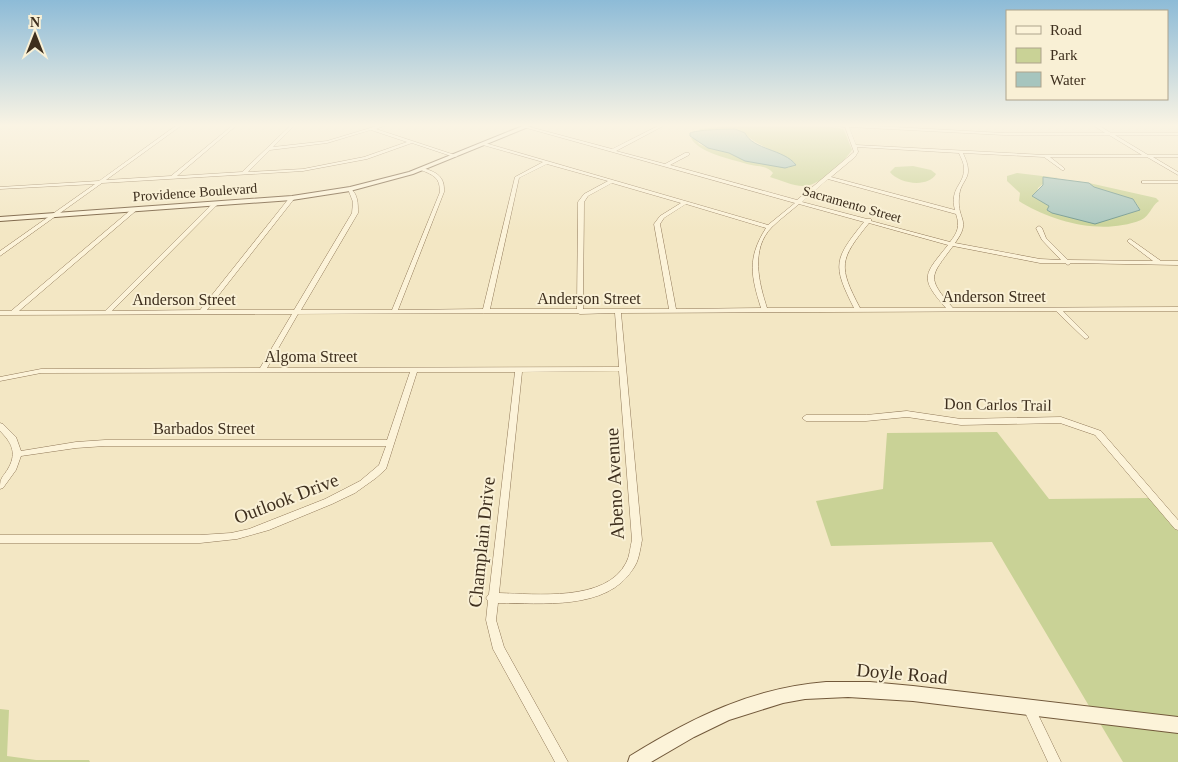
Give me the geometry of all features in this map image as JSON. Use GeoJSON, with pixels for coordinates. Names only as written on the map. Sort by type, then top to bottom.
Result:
{"type":"FeatureCollection","features":[{"type":"Feature","properties":{"kind":"main road","name":"Providence Boulevard"},"geometry":{"type":"LineString","coordinates":[[0,219],[292,198],[350,189],[423,169],[444,161]]}},
{"type":"Feature","properties":{"kind":"main road","name":"Doyle Road"},"geometry":{"type":"LineString","coordinates":[[636,762],[662,745],[716,717],[782,696],[834,688],[1028,706],[1178,725]]}},
{"type":"Feature","properties":{"kind":"street"},"geometry":{"type":"LineString","coordinates":[[0,254],[130,161]]}},
{"type":"Feature","properties":{"kind":"street"},"geometry":{"type":"LineString","coordinates":[[172,178],[193,161]]}},
{"type":"Feature","properties":{"kind":"street"},"geometry":{"type":"LineString","coordinates":[[244,174],[257,161]]}},
{"type":"Feature","properties":{"kind":"street"},"geometry":{"type":"LineString","coordinates":[[0,188],[244,174],[327,167],[354,161]]}},
{"type":"Feature","properties":{"kind":"street"},"geometry":{"type":"LineString","coordinates":[[542,161],[769,227]]}},
{"type":"Feature","properties":{"kind":"street","name":"Sacramento Street"},"geometry":{"type":"LineString","coordinates":[[650,161],[950,244],[1018,259],[1068,263],[1178,263]]}},
{"type":"Feature","properties":{"kind":"street"},"geometry":{"type":"LineString","coordinates":[[667,165],[675,161]]}},
{"type":"Feature","properties":{"kind":"street"},"geometry":{"type":"LineString","coordinates":[[765,311],[755,277],[754,263],[760,240],[769,227],[849,161]]}},
{"type":"Feature","properties":{"kind":"street"},"geometry":{"type":"LineString","coordinates":[[951,310],[932,286],[930,272],[959,234],[962,225],[956,200],[968,172],[966,161]]}},
{"type":"Feature","properties":{"kind":"street"},"geometry":{"type":"LineString","coordinates":[[1052,161],[1062,169]]}},
{"type":"Feature","properties":{"kind":"street"},"geometry":{"type":"LineString","coordinates":[[1156,161],[1178,174]]}},
{"type":"Feature","properties":{"kind":"street"},"geometry":{"type":"LineString","coordinates":[[486,312],[517,177],[547,162]]}},
{"type":"Feature","properties":{"kind":"street"},"geometry":{"type":"LineString","coordinates":[[394,312],[442,192],[443,185],[441,179],[437,175],[423,169]]}},
{"type":"Feature","properties":{"kind":"street"},"geometry":{"type":"LineString","coordinates":[[828,178],[959,213]]}},
{"type":"Feature","properties":{"kind":"street"},"geometry":{"type":"LineString","coordinates":[[580,312],[581,202],[586,195],[612,180]]}},
{"type":"Feature","properties":{"kind":"street"},"geometry":{"type":"LineString","coordinates":[[1144,182],[1178,182]]}},
{"type":"Feature","properties":{"kind":"street"},"geometry":{"type":"LineString","coordinates":[[262,370],[355,213],[356,202],[350,189]]}},
{"type":"Feature","properties":{"kind":"street"},"geometry":{"type":"LineString","coordinates":[[200,313],[292,198]]}},
{"type":"Feature","properties":{"kind":"street"},"geometry":{"type":"LineString","coordinates":[[673,311],[657,224],[662,217],[686,202]]}},
{"type":"Feature","properties":{"kind":"street"},"geometry":{"type":"LineString","coordinates":[[106,313],[214,204]]}},
{"type":"Feature","properties":{"kind":"street"},"geometry":{"type":"LineString","coordinates":[[13,313],[135,209]]}},
{"type":"Feature","properties":{"kind":"street"},"geometry":{"type":"LineString","coordinates":[[858,310],[843,282],[840,267],[848,246],[869,220]]}},
{"type":"Feature","properties":{"kind":"street"},"geometry":{"type":"LineString","coordinates":[[1038,228],[1044,239],[1068,263]]}},
{"type":"Feature","properties":{"kind":"street"},"geometry":{"type":"LineString","coordinates":[[1130,241],[1160,263]]}},
{"type":"Feature","properties":{"kind":"street","name":"Anderson Street"},"geometry":{"type":"LineString","coordinates":[[0,313],[1178,309]]}},
{"type":"Feature","properties":{"kind":"street"},"geometry":{"type":"LineString","coordinates":[[1058,310],[1086,338]]}},
{"type":"Feature","properties":{"kind":"street","name":"Abeno Avenue"},"geometry":{"type":"LineString","coordinates":[[491,598],[563,597],[594,594],[616,583],[630,566],[637,540],[618,312]]}},
{"type":"Feature","properties":{"kind":"street","name":"Champlain Drive"},"geometry":{"type":"LineString","coordinates":[[519,369],[491,598],[491,620],[499,649],[562,762]]}},
{"type":"Feature","properties":{"kind":"street","name":"Algoma Street"},"geometry":{"type":"LineString","coordinates":[[0,379],[41,371],[623,369]]}},
{"type":"Feature","properties":{"kind":"street","name":"Outlook Drive"},"geometry":{"type":"LineString","coordinates":[[0,539],[200,539],[252,532],[355,490],[371,480],[383,467],[414,370]]}},
{"type":"Feature","properties":{"kind":"street","name":"Don Carlos Trail"},"geometry":{"type":"LineString","coordinates":[[806,418],[866,418],[907,414],[961,422],[1061,420],[1098,433],[1178,526]]}},
{"type":"Feature","properties":{"kind":"street"},"geometry":{"type":"LineString","coordinates":[[0,426],[13,439],[18,454],[13,468],[0,486]]}},
{"type":"Feature","properties":{"kind":"street","name":"Barbados Street"},"geometry":{"type":"LineString","coordinates":[[18,454],[76,445],[105,443],[391,443]]}},
{"type":"Feature","properties":{"kind":"street"},"geometry":{"type":"LineString","coordinates":[[1028,706],[1055,762]]}},
{"type":"Feature","properties":{"kind":"green space"},"geometry":{"type":"Polygon","coordinates":[[[734,161],[788,168],[795,163],[791,161],[843,161],[825,177],[812,184],[801,186],[770,177],[773,173],[765,167],[734,161]]]}},
{"type":"Feature","properties":{"kind":"green space"},"geometry":{"type":"Polygon","coordinates":[[[913,166],[931,170],[936,174],[927,181],[913,183],[906,182],[890,172],[895,167],[913,166]]]}},
{"type":"Feature","properties":{"kind":"green space"},"geometry":{"type":"Polygon","coordinates":[[[1017,173],[1059,178],[1043,177],[1044,183],[1038,188],[1036,197],[1050,207],[1049,211],[1095,223],[1140,210],[1131,199],[1101,191],[1089,183],[1156,198],[1159,201],[1149,214],[1141,220],[1111,226],[1080,225],[1050,216],[1019,201],[1020,193],[1007,181],[1007,176],[1017,173]]]}},
{"type":"Feature","properties":{"kind":"green space"},"geometry":{"type":"Polygon","coordinates":[[[997,432],[1049,499],[1150,498],[1178,531],[1178,718],[1089,706],[992,542],[831,546],[816,501],[883,489],[887,433],[997,432]]]}},
{"type":"Feature","properties":{"kind":"green space"},"geometry":{"type":"Polygon","coordinates":[[[0,709],[9,710],[7,756],[36,760],[89,760],[90,762],[0,762],[0,709]]]}},
{"type":"Feature","properties":{"kind":"green space"},"geometry":{"type":"Polygon","coordinates":[[[1098,720],[1178,731],[1178,762],[1123,762],[1098,720]]]}},
{"type":"Feature","properties":{"kind":"water"},"geometry":{"type":"Polygon","coordinates":[[[745,161],[792,161],[796,165],[785,168],[745,161]]]}},
{"type":"Feature","properties":{"kind":"water"},"geometry":{"type":"Polygon","coordinates":[[[1043,177],[1089,183],[1094,187],[1133,199],[1140,210],[1095,224],[1052,213],[1047,210],[1049,206],[1032,196],[1043,185],[1043,177]]]}}]}
